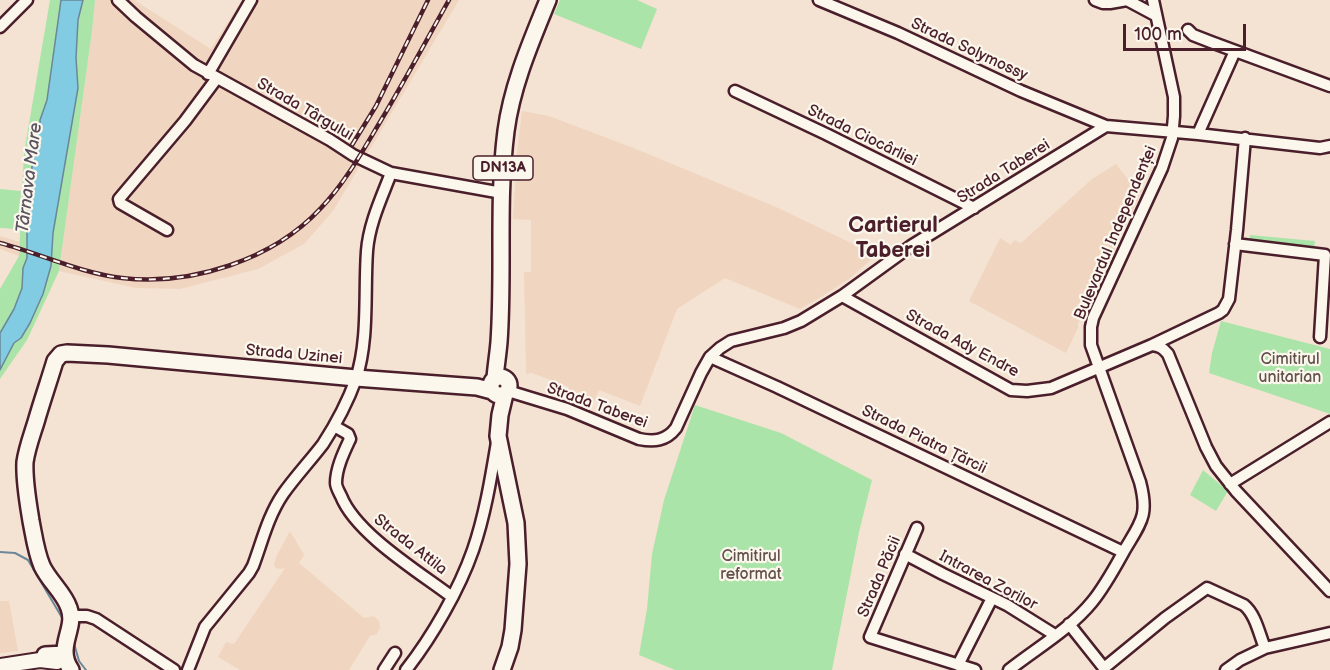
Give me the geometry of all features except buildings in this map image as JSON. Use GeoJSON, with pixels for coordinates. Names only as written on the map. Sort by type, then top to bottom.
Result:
{"type":"FeatureCollection","features":[{"type":"Feature","properties":{"kind":"main road","name":"DN13A"},"geometry":{"type":"LineString","coordinates":[[502,670],[513,630],[518,578],[516,523],[498,436],[505,141],[519,76],[548,0]]}},
{"type":"Feature","properties":{"kind":"main road","name":"Strada Uzinei"},"geometry":{"type":"LineString","coordinates":[[69,628],[66,602],[42,566],[36,547],[25,462],[57,357],[67,353],[356,378],[477,387],[500,386]]}},
{"type":"Feature","properties":{"kind":"main road"},"geometry":{"type":"LineString","coordinates":[[29,661],[45,655],[57,646],[69,628]]}},
{"type":"Feature","properties":{"kind":"main road"},"geometry":{"type":"LineString","coordinates":[[67,662],[69,628]]}},
{"type":"Feature","properties":{"kind":"main road"},"geometry":{"type":"LineString","coordinates":[[45,655],[67,662]]}},
{"type":"Feature","properties":{"kind":"main road"},"geometry":{"type":"LineString","coordinates":[[0,666],[29,661],[67,662]]}},
{"type":"Feature","properties":{"kind":"street"},"geometry":{"type":"LineString","coordinates":[[0,27],[27,0]]}},
{"type":"Feature","properties":{"kind":"street","name":"Strada Târgului"},"geometry":{"type":"LineString","coordinates":[[118,0],[194,65],[353,155],[391,173],[502,193]]}},
{"type":"Feature","properties":{"kind":"street"},"geometry":{"type":"LineString","coordinates":[[167,230],[120,204],[119,200],[185,121],[213,76],[251,0]]}},
{"type":"Feature","properties":{"kind":"street","name":"Strada Solymossy"},"geometry":{"type":"LineString","coordinates":[[819,0],[898,33],[1021,91],[1106,126]]}},
{"type":"Feature","properties":{"kind":"street"},"geometry":{"type":"LineString","coordinates":[[1095,0],[1103,3],[1127,0],[1155,15]]}},
{"type":"Feature","properties":{"kind":"street","name":"Bulevardul Independenței"},"geometry":{"type":"LineString","coordinates":[[1009,670],[1069,624],[1090,604],[1105,586],[1140,524],[1144,511],[1140,482],[1091,345],[1090,335],[1093,318],[1162,168],[1173,131],[1174,97],[1153,0]]}},
{"type":"Feature","properties":{"kind":"street"},"geometry":{"type":"LineString","coordinates":[[1188,30],[1193,35],[1330,86]]}},
{"type":"Feature","properties":{"kind":"street"},"geometry":{"type":"LineString","coordinates":[[1198,134],[1234,51]]}},
{"type":"Feature","properties":{"kind":"street","name":"Strada Ciocârliei"},"geometry":{"type":"LineString","coordinates":[[735,92],[826,134],[974,208]]}},
{"type":"Feature","properties":{"kind":"street"},"geometry":{"type":"LineString","coordinates":[[1106,126],[1245,138],[1320,148],[1330,146]]}},
{"type":"Feature","properties":{"kind":"street","name":"Strada Taberei"},"geometry":{"type":"LineString","coordinates":[[500,386],[567,409],[639,439],[657,441],[669,436],[676,428],[710,357],[720,348],[731,341],[794,325],[842,296],[911,246],[1106,126]]}},
{"type":"Feature","properties":{"kind":"street"},"geometry":{"type":"LineString","coordinates":[[1245,138],[1235,244],[1326,255],[1320,337]]}},
{"type":"Feature","properties":{"kind":"street"},"geometry":{"type":"LineString","coordinates":[[188,670],[202,632],[241,585],[253,566],[273,512],[283,494],[334,426],[356,378],[362,343],[369,234],[391,173]]}},
{"type":"Feature","properties":{"kind":"street","name":"Strada Ady Endre"},"geometry":{"type":"LineString","coordinates":[[842,296],[1011,390],[1027,392],[1044,390],[1152,345],[1223,310],[1228,298],[1235,244]]}},
{"type":"Feature","properties":{"kind":"street"},"geometry":{"type":"LineString","coordinates":[[1152,345],[1159,346],[1168,354],[1216,466],[1330,591]]}},
{"type":"Feature","properties":{"kind":"street","name":"Strada Piatra Țărcii"},"geometry":{"type":"LineString","coordinates":[[710,357],[1124,552]]}},
{"type":"Feature","properties":{"kind":"street"},"geometry":{"type":"LineString","coordinates":[[1230,484],[1330,422]]}},
{"type":"Feature","properties":{"kind":"street","name":"Strada Attila"},"geometry":{"type":"LineString","coordinates":[[334,426],[348,434],[350,439],[341,459],[336,484],[350,513],[362,527],[388,549],[452,597]]}},
{"type":"Feature","properties":{"kind":"street"},"geometry":{"type":"LineString","coordinates":[[406,670],[420,652],[463,576],[473,550],[490,485],[498,436]]}},
{"type":"Feature","properties":{"kind":"street"},"geometry":{"type":"LineString","coordinates":[[490,485],[508,488]]}},
{"type":"Feature","properties":{"kind":"street","name":"Strada Păcii"},"geometry":{"type":"LineString","coordinates":[[917,528],[870,637],[958,665]]}},
{"type":"Feature","properties":{"kind":"street","name":"Intrarea Zorilor"},"geometry":{"type":"LineString","coordinates":[[905,554],[1007,605],[1055,635]]}},
{"type":"Feature","properties":{"kind":"street"},"geometry":{"type":"LineString","coordinates":[[1069,624],[1103,669],[1207,588],[1249,609],[1264,648]]}},
{"type":"Feature","properties":{"kind":"street"},"geometry":{"type":"LineString","coordinates":[[975,670],[958,665],[992,598]]}},
{"type":"Feature","properties":{"kind":"street"},"geometry":{"type":"LineString","coordinates":[[69,628],[87,616],[96,619],[174,670]]}},
{"type":"Feature","properties":{"kind":"street"},"geometry":{"type":"LineString","coordinates":[[1226,670],[1264,648],[1330,633]]}},
{"type":"Feature","properties":{"kind":"street"},"geometry":{"type":"LineString","coordinates":[[384,670],[395,653]]}},
{"type":"Feature","properties":{"kind":"shaded area"},"geometry":{"type":"Polygon","coordinates":[[[95,0],[134,0],[211,49],[242,0],[459,0],[333,211],[304,244],[258,269],[180,289],[136,288],[59,271],[95,0]]]}},
{"type":"Feature","properties":{"kind":"shaded area"},"geometry":{"type":"Polygon","coordinates":[[[522,111],[549,116],[631,147],[776,207],[876,255],[849,279],[800,309],[725,278],[677,309],[640,406],[599,390],[592,406],[565,398],[569,387],[532,373],[526,374],[524,272],[531,272],[531,220],[513,219],[522,111]]]}},
{"type":"Feature","properties":{"kind":"shaded area"},"geometry":{"type":"Polygon","coordinates":[[[1116,164],[1133,186],[1142,190],[1084,316],[1078,323],[1078,328],[1066,353],[969,301],[1000,238],[1011,245],[1014,240],[1021,243],[1092,179],[1116,164]]]}},
{"type":"Feature","properties":{"kind":"shaded area"},"geometry":{"type":"Polygon","coordinates":[[[0,236],[20,242],[19,256],[0,249],[0,236]]]}},
{"type":"Feature","properties":{"kind":"shaded area"},"geometry":{"type":"Polygon","coordinates":[[[290,531],[304,555],[299,563],[364,618],[374,616],[379,621],[380,628],[377,634],[370,636],[349,670],[240,670],[218,657],[226,642],[234,644],[285,568],[276,568],[274,565],[290,531]]]}},
{"type":"Feature","properties":{"kind":"shaded area"},"geometry":{"type":"Polygon","coordinates":[[[0,601],[9,601],[18,651],[0,653],[0,601]]]}},
{"type":"Feature","properties":{"kind":"green space"},"geometry":{"type":"Polygon","coordinates":[[[50,0],[61,0],[47,101],[40,120],[29,183],[27,258],[23,268],[22,288],[14,309],[0,333],[0,289],[19,256],[24,153],[50,0]]]}},
{"type":"Feature","properties":{"kind":"green space"},"geometry":{"type":"Polygon","coordinates":[[[83,0],[95,0],[59,271],[27,340],[0,379],[0,370],[14,343],[21,338],[30,323],[43,294],[51,266],[53,233],[78,88],[76,58],[78,20],[83,0]]]}},
{"type":"Feature","properties":{"kind":"green space"},"geometry":{"type":"Polygon","coordinates":[[[560,0],[637,0],[657,9],[641,49],[554,14],[560,0]]]}},
{"type":"Feature","properties":{"kind":"green space"},"geometry":{"type":"Polygon","coordinates":[[[0,189],[21,191],[18,229],[0,228],[0,189]]]}},
{"type":"Feature","properties":{"kind":"green space"},"geometry":{"type":"Polygon","coordinates":[[[1250,235],[1315,241],[1314,251],[1249,244],[1250,235]]]}},
{"type":"Feature","properties":{"kind":"green space","name":"Cimitirul unitarian"},"geometry":{"type":"Polygon","coordinates":[[[1221,321],[1330,349],[1330,414],[1209,373],[1221,321]]]}},
{"type":"Feature","properties":{"kind":"green space","name":"Cimitirul reformat"},"geometry":{"type":"Polygon","coordinates":[[[695,405],[781,433],[872,480],[859,532],[832,670],[675,670],[639,655],[647,609],[652,554],[664,500],[695,405]]]}},
{"type":"Feature","properties":{"kind":"green space"},"geometry":{"type":"Polygon","coordinates":[[[1203,470],[1228,491],[1216,511],[1190,495],[1203,470]]]}},
{"type":"Feature","properties":{"kind":"water","name":"Târnava Mare"},"geometry":{"type":"Polygon","coordinates":[[[61,0],[83,0],[78,20],[76,58],[78,88],[53,233],[51,266],[43,294],[30,323],[21,338],[14,343],[0,370],[0,333],[14,309],[22,288],[23,268],[27,258],[29,183],[35,151],[35,133],[47,100],[61,0]]]}},
{"type":"Feature","properties":{"kind":"waterway"},"geometry":{"type":"LineString","coordinates":[[0,552],[15,553],[28,560],[64,621]]}},
{"type":"Feature","properties":{"kind":"waterway"},"geometry":{"type":"LineString","coordinates":[[73,640],[79,661],[86,670]]}},
{"type":"Feature","properties":{"kind":"railway"},"geometry":{"type":"LineString","coordinates":[[352,145],[376,106],[428,0]]}},
{"type":"Feature","properties":{"kind":"railway"},"geometry":{"type":"LineString","coordinates":[[0,243],[76,268],[122,278],[175,278],[229,266],[255,255],[279,242],[301,226],[330,198],[360,156],[449,0]]}},
{"type":"Feature","properties":{"kind":"district","name":"Cartierul Taberei"},"geometry":{"type":"Point","coordinates":[893,238]}}]}
